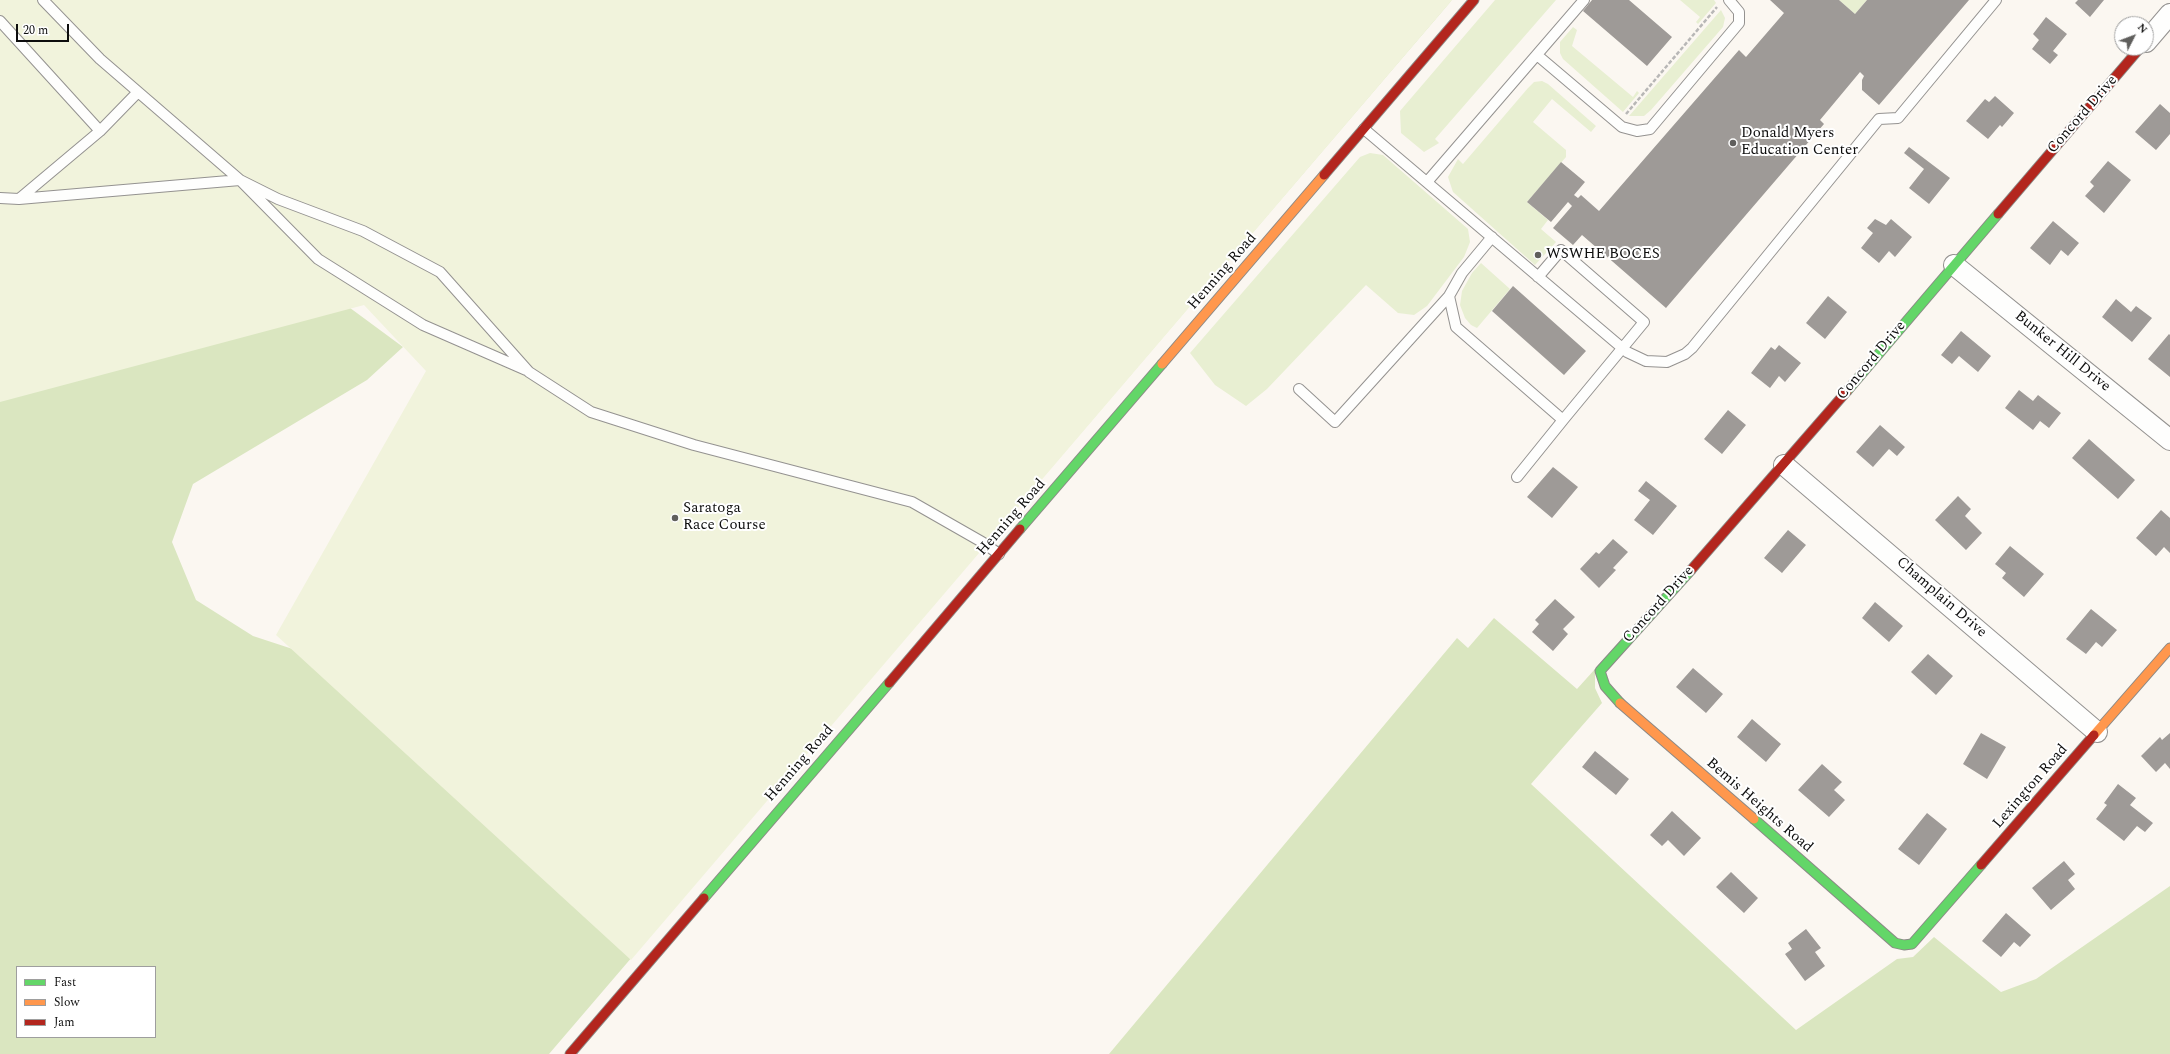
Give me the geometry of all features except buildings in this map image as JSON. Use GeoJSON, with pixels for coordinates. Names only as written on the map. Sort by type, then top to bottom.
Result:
{"type":"FeatureCollection","features":[{"type":"Feature","properties":{"kind":"street","name":"Henning Road"},"geometry":{"type":"LineString","coordinates":[[570,1054],[1474,0]]}},
{"type":"Feature","properties":{"kind":"street"},"geometry":{"type":"LineString","coordinates":[[2154,33],[2170,14]]}},
{"type":"Feature","properties":{"kind":"street","name":"Concord Drive"},"geometry":{"type":"LineString","coordinates":[[1600,671],[1784,464],[2133,56]]}},
{"type":"Feature","properties":{"kind":"street","name":"Bunker Hill Drive"},"geometry":{"type":"LineString","coordinates":[[1954,265],[2170,440]]}},
{"type":"Feature","properties":{"kind":"street","name":"Champlain Drive"},"geometry":{"type":"LineString","coordinates":[[1784,464],[2097,732]]}},
{"type":"Feature","properties":{"kind":"street","name":"Lexington Road"},"geometry":{"type":"LineString","coordinates":[[1912,944],[2170,648]]}},
{"type":"Feature","properties":{"kind":"street","name":"Bemis Heights Road"},"geometry":{"type":"LineString","coordinates":[[1600,671],[1605,686],[1615,698],[1895,944],[1912,944]]}},
{"type":"Feature","properties":{"kind":"lane"},"geometry":{"type":"LineString","coordinates":[[43,0],[100,59],[240,180],[318,259],[423,325],[529,372],[591,412],[694,445],[912,502],[1000,554]]}},
{"type":"Feature","properties":{"kind":"lane"},"geometry":{"type":"LineString","coordinates":[[1427,182],[1584,0]]}},
{"type":"Feature","properties":{"kind":"lane"},"geometry":{"type":"LineString","coordinates":[[1537,55],[1622,127],[1637,131],[1650,129],[1739,23],[1739,12],[1729,0]]}},
{"type":"Feature","properties":{"kind":"lane"},"geometry":{"type":"LineString","coordinates":[[1364,129],[1636,358],[1656,363],[1676,359],[1692,348],[1878,120],[1898,118],[1996,0]]}},
{"type":"Feature","properties":{"kind":"lane"},"geometry":{"type":"LineString","coordinates":[[0,21],[100,131]]}},
{"type":"Feature","properties":{"kind":"lane"},"geometry":{"type":"LineString","coordinates":[[19,199],[100,131],[138,92]]}},
{"type":"Feature","properties":{"kind":"lane"},"geometry":{"type":"LineString","coordinates":[[0,198],[19,199],[240,180],[278,199],[363,231],[440,272],[529,372]]}},
{"type":"Feature","properties":{"kind":"lane"},"geometry":{"type":"LineString","coordinates":[[1299,389],[1335,422],[1449,296],[1462,272],[1492,237]]}},
{"type":"Feature","properties":{"kind":"lane"},"geometry":{"type":"LineString","coordinates":[[1517,477],[1644,322],[1561,250],[1538,276]]}},
{"type":"Feature","properties":{"kind":"lane"},"geometry":{"type":"LineString","coordinates":[[1449,296],[1456,327],[1563,420]]}},
{"type":"Feature","properties":{"kind":"path"},"geometry":{"type":"LineString","coordinates":[[1626,114],[1717,6]]}},
{"type":"Feature","properties":{"kind":"green space","name":"Saratoga Race Course"},"geometry":{"type":"Polygon","coordinates":[[[0,0],[1452,0],[631,960],[276,635],[426,371],[364,305],[0,402],[0,0]]]}},
{"type":"Feature","properties":{"kind":"green space"},"geometry":{"type":"Polygon","coordinates":[[[1452,0],[549,1054],[0,1054],[0,286],[304,274],[403,347],[367,380],[193,484],[172,542],[196,600],[253,636],[378,677],[1452,0]]]}},
{"type":"Feature","properties":{"kind":"green space"},"geometry":{"type":"Polygon","coordinates":[[[1495,0],[1556,0],[1435,139],[1439,143],[1424,152],[1401,133],[1400,111],[1495,0]]]}},
{"type":"Feature","properties":{"kind":"green space"},"geometry":{"type":"Polygon","coordinates":[[[1680,0],[1714,0],[1716,3],[1698,24],[1696,22],[1700,17],[1680,0]]]}},
{"type":"Feature","properties":{"kind":"green space"},"geometry":{"type":"Polygon","coordinates":[[[1839,0],[1867,0],[1855,14],[1839,0]]]}},
{"type":"Feature","properties":{"kind":"green space"},"geometry":{"type":"Polygon","coordinates":[[[1721,10],[1725,18],[1723,27],[1651,110],[1644,116],[1629,116],[1721,10]]]}},
{"type":"Feature","properties":{"kind":"green space"},"geometry":{"type":"Polygon","coordinates":[[[1573,27],[1577,30],[1572,46],[1633,97],[1637,91],[1639,93],[1623,112],[1563,59],[1560,53],[1560,42],[1573,27]]]}},
{"type":"Feature","properties":{"kind":"green space"},"geometry":{"type":"Polygon","coordinates":[[[1542,81],[1548,84],[1596,126],[1591,132],[1552,99],[1533,122],[1566,150],[1566,157],[1527,202],[1548,220],[1541,229],[1556,242],[1535,265],[1453,192],[1448,177],[1458,159],[1463,164],[1528,88],[1534,82],[1542,81]]]}},
{"type":"Feature","properties":{"kind":"green space"},"geometry":{"type":"Polygon","coordinates":[[[1370,153],[1383,155],[1468,229],[1470,242],[1464,257],[1427,306],[1414,315],[1398,313],[1366,285],[1267,389],[1246,406],[1215,385],[1190,353],[1360,157],[1370,153]]]}},
{"type":"Feature","properties":{"kind":"green space"},"geometry":{"type":"Polygon","coordinates":[[[1481,263],[1510,289],[1477,328],[1471,325],[1465,318],[1460,305],[1462,291],[1472,273],[1481,263]]]}},
{"type":"Feature","properties":{"kind":"green space"},"geometry":{"type":"Polygon","coordinates":[[[1494,618],[1577,689],[1595,669],[1595,688],[1602,703],[1531,784],[1796,1030],[1897,959],[1913,957],[1934,937],[2001,992],[2036,979],[2170,886],[2170,1054],[1109,1054],[1457,638],[1468,648],[1494,618]]]}},
{"type":"Feature","properties":{"kind":"traffic: fast"},"geometry":{"type":"LineString","coordinates":[[1847,391],[1998,214]]}},
{"type":"Feature","properties":{"kind":"traffic: fast"},"geometry":{"type":"LineString","coordinates":[[1020,529],[1162,364]]}},
{"type":"Feature","properties":{"kind":"traffic: fast"},"geometry":{"type":"LineString","coordinates":[[1620,703],[1605,686],[1600,671],[1691,570]]}},
{"type":"Feature","properties":{"kind":"traffic: fast"},"geometry":{"type":"LineString","coordinates":[[704,898],[889,683]]}},
{"type":"Feature","properties":{"kind":"traffic: fast"},"geometry":{"type":"LineString","coordinates":[[1754,819],[1895,943],[1904,945],[1912,944],[1981,865]]}},
{"type":"Feature","properties":{"kind":"traffic: slow"},"geometry":{"type":"LineString","coordinates":[[1162,364],[1324,175]]}},
{"type":"Feature","properties":{"kind":"traffic: slow"},"geometry":{"type":"LineString","coordinates":[[2094,735],[2170,648]]}},
{"type":"Feature","properties":{"kind":"traffic: slow"},"geometry":{"type":"LineString","coordinates":[[1620,703],[1754,819]]}},
{"type":"Feature","properties":{"kind":"traffic: jam"},"geometry":{"type":"LineString","coordinates":[[1324,175],[1474,0]]}},
{"type":"Feature","properties":{"kind":"traffic: jam"},"geometry":{"type":"LineString","coordinates":[[1998,214],[2133,56]]}},
{"type":"Feature","properties":{"kind":"traffic: jam"},"geometry":{"type":"LineString","coordinates":[[1691,570],[1847,391]]}},
{"type":"Feature","properties":{"kind":"traffic: jam"},"geometry":{"type":"LineString","coordinates":[[889,683],[1020,529]]}},
{"type":"Feature","properties":{"kind":"traffic: jam"},"geometry":{"type":"LineString","coordinates":[[1981,865],[2094,735]]}},
{"type":"Feature","properties":{"kind":"traffic: jam"},"geometry":{"type":"LineString","coordinates":[[570,1054],[704,898]]}},
{"type":"Feature","properties":{"kind":"place","name":"Donald Myers Education Center"},"geometry":{"type":"Point","coordinates":[1733,143]}},
{"type":"Feature","properties":{"kind":"place","name":"WSWHE BOCES"},"geometry":{"type":"Point","coordinates":[1538,255]}},
{"type":"Feature","properties":{"kind":"place","name":"Saratoga Race Course"},"geometry":{"type":"Point","coordinates":[675,518]}}]}
